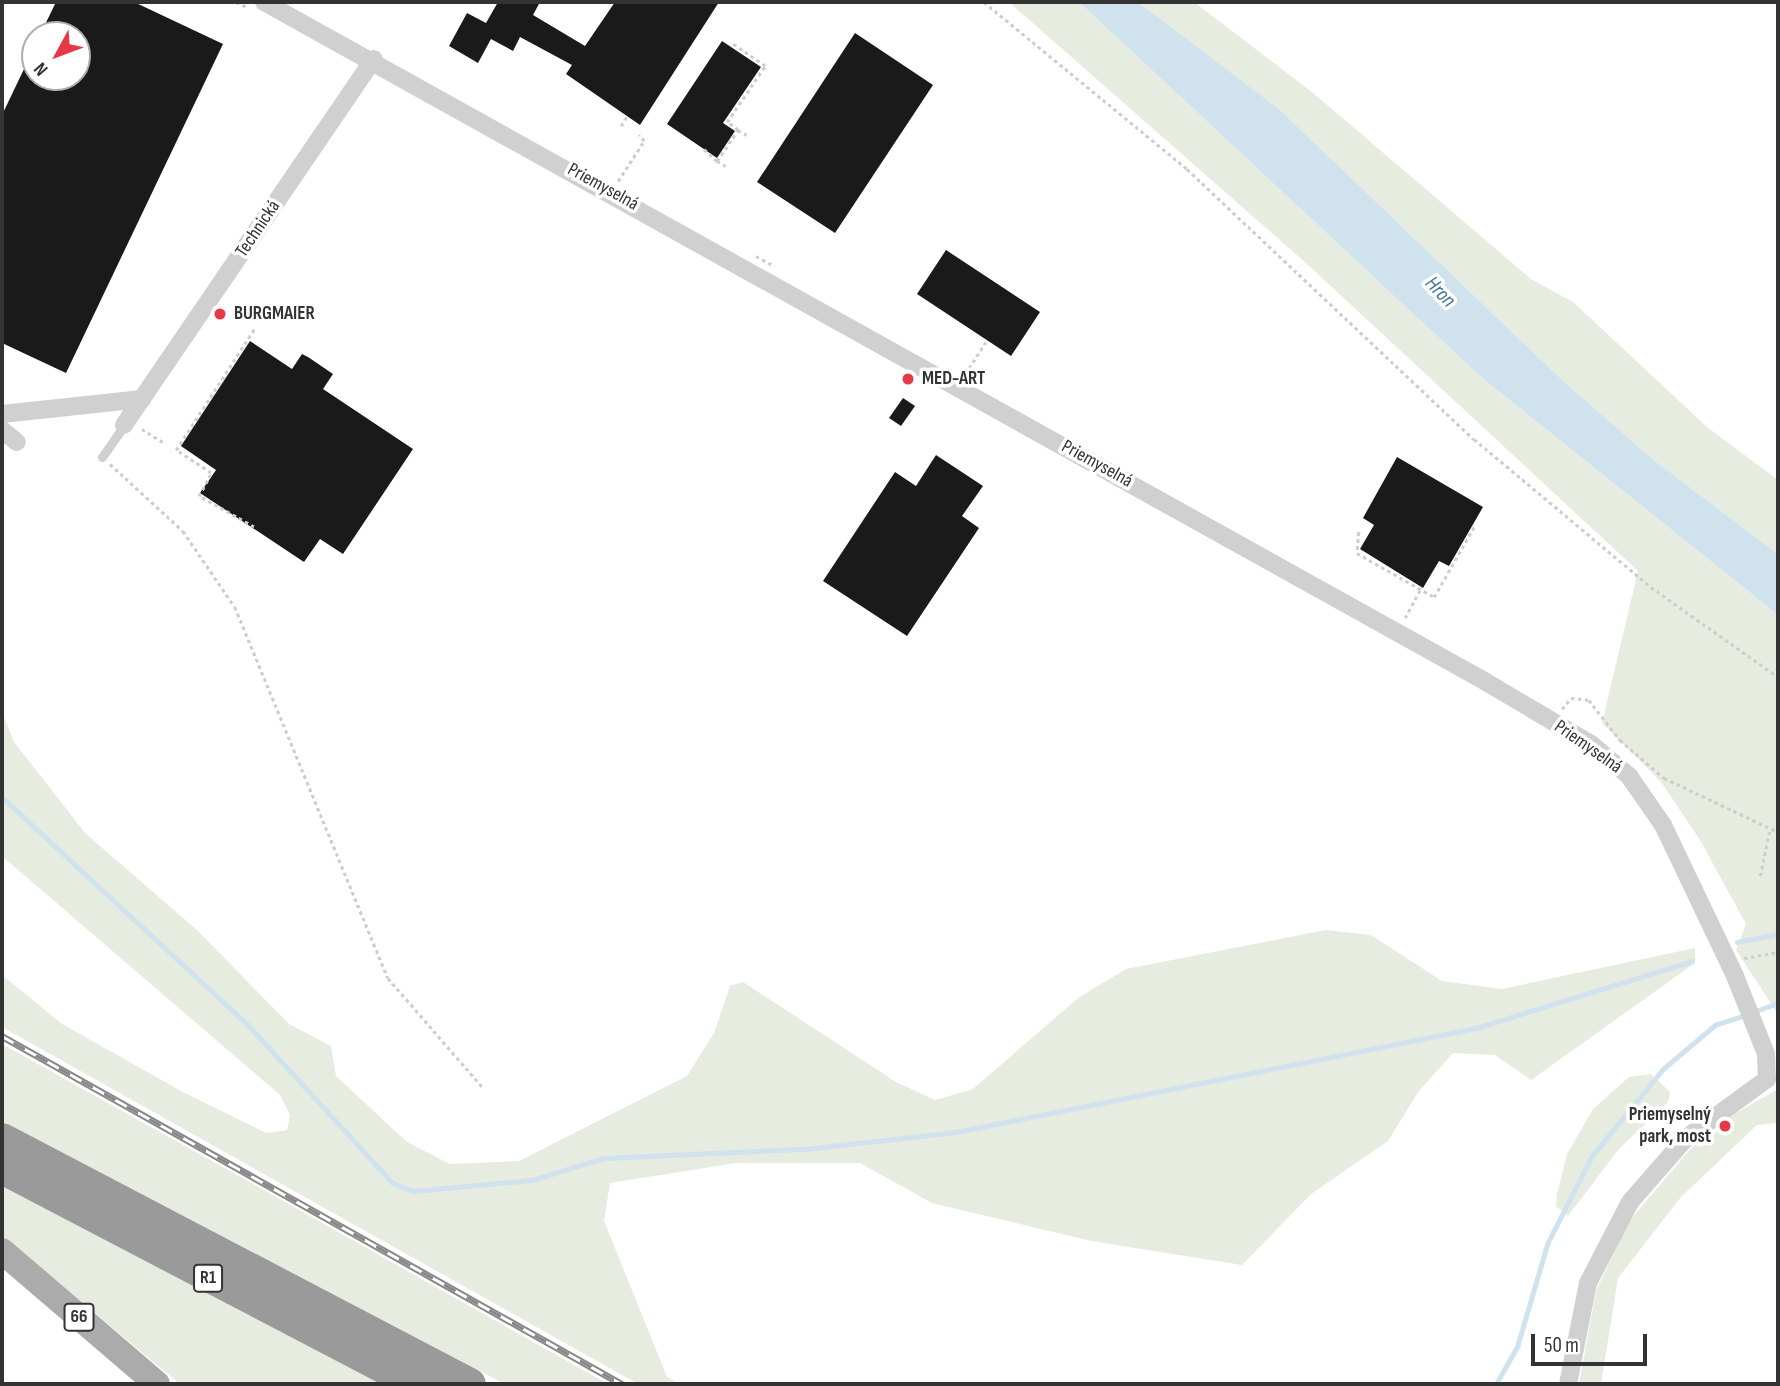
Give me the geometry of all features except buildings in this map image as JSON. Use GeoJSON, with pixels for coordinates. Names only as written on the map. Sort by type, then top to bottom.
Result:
{"type":"FeatureCollection","features":[{"type":"Feature","properties":{"kind":"highway","name":"R1"},"geometry":{"type":"LineString","coordinates":[[2,1139],[470,1384]]}},
{"type":"Feature","properties":{"kind":"highway","name":"R1"},"geometry":{"type":"LineString","coordinates":[[2,1168],[416,1384]]}},
{"type":"Feature","properties":{"kind":"main road","name":"66"},"geometry":{"type":"LineString","coordinates":[[2,1251],[157,1384]]}},
{"type":"Feature","properties":{"kind":"street","name":"Priemyselná"},"geometry":{"type":"LineString","coordinates":[[264,2],[374,59],[1555,722],[1616,764],[1648,801],[1734,968],[1773,1077]]}},
{"type":"Feature","properties":{"kind":"street","name":"Technická"},"geometry":{"type":"LineString","coordinates":[[124,425],[374,59]]}},
{"type":"Feature","properties":{"kind":"street"},"geometry":{"type":"LineString","coordinates":[[2,414],[142,399]]}},
{"type":"Feature","properties":{"kind":"street"},"geometry":{"type":"LineString","coordinates":[[2,430],[17,442]]}},
{"type":"Feature","properties":{"kind":"street"},"geometry":{"type":"LineString","coordinates":[[1568,1384],[1588,1283],[1630,1202],[1686,1138],[1773,1077]]}},
{"type":"Feature","properties":{"kind":"lane"},"geometry":{"type":"LineString","coordinates":[[102,457],[124,425]]}},
{"type":"Feature","properties":{"kind":"path"},"geometry":{"type":"LineString","coordinates":[[984,2],[1187,169],[1474,439],[1651,587],[1778,677]]}},
{"type":"Feature","properties":{"kind":"path"},"geometry":{"type":"LineString","coordinates":[[730,42],[765,66],[727,122],[747,135]]}},
{"type":"Feature","properties":{"kind":"path"},"geometry":{"type":"LineString","coordinates":[[621,126],[627,117]]}},
{"type":"Feature","properties":{"kind":"path"},"geometry":{"type":"LineString","coordinates":[[717,161],[738,130]]}},
{"type":"Feature","properties":{"kind":"path"},"geometry":{"type":"LineString","coordinates":[[616,183],[644,141],[639,135]]}},
{"type":"Feature","properties":{"kind":"path"},"geometry":{"type":"LineString","coordinates":[[704,149],[726,166]]}},
{"type":"Feature","properties":{"kind":"path"},"geometry":{"type":"LineString","coordinates":[[254,527],[199,496],[211,473],[176,450],[255,328]]}},
{"type":"Feature","properties":{"kind":"path"},"geometry":{"type":"LineString","coordinates":[[963,377],[986,342]]}},
{"type":"Feature","properties":{"kind":"path"},"geometry":{"type":"LineString","coordinates":[[148,432],[163,442]]}},
{"type":"Feature","properties":{"kind":"path"},"geometry":{"type":"LineString","coordinates":[[102,457],[183,531],[235,607],[388,978],[484,1089]]}},
{"type":"Feature","properties":{"kind":"path"},"geometry":{"type":"LineString","coordinates":[[1359,532],[1357,553],[1434,597],[1474,527]]}},
{"type":"Feature","properties":{"kind":"path"},"geometry":{"type":"LineString","coordinates":[[1466,541],[1471,544]]}},
{"type":"Feature","properties":{"kind":"path"},"geometry":{"type":"LineString","coordinates":[[1448,573],[1452,576]]}},
{"type":"Feature","properties":{"kind":"path"},"geometry":{"type":"LineString","coordinates":[[1403,621],[1421,589]]}},
{"type":"Feature","properties":{"kind":"path"},"geometry":{"type":"LineString","coordinates":[[1424,600],[1428,593]]}},
{"type":"Feature","properties":{"kind":"path"},"geometry":{"type":"LineString","coordinates":[[1555,722],[1572,698],[1590,700],[1619,740],[1664,778],[1778,832]]}},
{"type":"Feature","properties":{"kind":"path"},"geometry":{"type":"LineString","coordinates":[[1760,877],[1770,828]]}},
{"type":"Feature","properties":{"kind":"path"},"geometry":{"type":"LineString","coordinates":[[1734,968],[1778,952]]}},
{"type":"Feature","properties":{"kind":"shaded area"},"geometry":{"type":"Polygon","coordinates":[[[1009,2],[1079,2],[1481,377],[1778,615],[1778,1014],[1736,950],[1746,924],[1700,840],[1661,782],[1602,723],[1638,571],[1307,264],[1009,2]]]}},
{"type":"Feature","properties":{"kind":"shaded area"},"geometry":{"type":"Polygon","coordinates":[[[1138,2],[1194,2],[1312,92],[1531,279],[1573,302],[1707,427],[1778,480],[1778,554],[1651,458],[1559,377],[1279,109],[1138,2]]]}},
{"type":"Feature","properties":{"kind":"shaded area"},"geometry":{"type":"Polygon","coordinates":[[[2,712],[14,742],[86,834],[197,930],[289,1024],[331,1046],[336,1076],[407,1142],[450,1164],[519,1161],[687,1076],[714,1033],[730,986],[743,982],[896,1082],[935,1100],[973,1089],[1078,998],[1126,969],[1326,930],[1371,935],[1442,981],[1502,989],[1695,948],[1695,963],[1531,1080],[1495,1055],[1453,1053],[1418,1092],[1388,1141],[1311,1194],[1242,1265],[1091,1241],[932,1203],[860,1163],[736,1163],[610,1183],[604,1221],[667,1377],[679,1384],[638,1384],[2,1027],[2,975],[62,1024],[183,1092],[266,1133],[287,1130],[290,1115],[280,1095],[2,856],[2,712]]]}},
{"type":"Feature","properties":{"kind":"shaded area"},"geometry":{"type":"Polygon","coordinates":[[[2,1044],[608,1384],[501,1382],[2,1121],[2,1044]]]}},
{"type":"Feature","properties":{"kind":"shaded area"},"geometry":{"type":"Polygon","coordinates":[[[1651,1074],[1670,1092],[1668,1102],[1618,1150],[1568,1216],[1556,1206],[1557,1194],[1567,1154],[1593,1109],[1629,1077],[1651,1074]]]}},
{"type":"Feature","properties":{"kind":"shaded area"},"geometry":{"type":"Polygon","coordinates":[[[1778,1089],[1778,1123],[1757,1125],[1681,1197],[1618,1278],[1601,1384],[1579,1384],[1596,1291],[1629,1221],[1694,1145],[1702,1147],[1731,1116],[1778,1089]]]}},
{"type":"Feature","properties":{"kind":"shaded area"},"geometry":{"type":"Polygon","coordinates":[[[2,1184],[387,1384],[180,1384],[2,1236],[2,1184]]]}},
{"type":"Feature","properties":{"kind":"water","name":"Hron"},"geometry":{"type":"Polygon","coordinates":[[[1079,2],[1138,2],[1279,109],[1559,377],[1651,458],[1778,554],[1778,615],[1481,377],[1079,2]]]}},
{"type":"Feature","properties":{"kind":"waterway"},"geometry":{"type":"LineString","coordinates":[[2,797],[249,1026],[393,1183],[413,1191],[532,1180],[604,1158],[805,1149],[956,1132],[1476,1028],[1692,961]]}},
{"type":"Feature","properties":{"kind":"waterway"},"geometry":{"type":"LineString","coordinates":[[1737,942],[1778,934]]}},
{"type":"Feature","properties":{"kind":"waterway"},"geometry":{"type":"LineString","coordinates":[[1753,1012],[1778,1003]]}},
{"type":"Feature","properties":{"kind":"waterway"},"geometry":{"type":"LineString","coordinates":[[1496,1384],[1517,1347],[1548,1242],[1592,1156],[1663,1069],[1715,1025],[1745,1015]]}},
{"type":"Feature","properties":{"kind":"railway"},"geometry":{"type":"LineString","coordinates":[[2,1036],[622,1384]]}},
{"type":"Feature","properties":{"kind":"place","name":"BURGMAIER"},"geometry":{"type":"Point","coordinates":[220,314]}},
{"type":"Feature","properties":{"kind":"place","name":"MED-ART"},"geometry":{"type":"Point","coordinates":[908,379]}},
{"type":"Feature","properties":{"kind":"place","name":"Priemyselný park, most"},"geometry":{"type":"Point","coordinates":[1725,1126]}}]}
